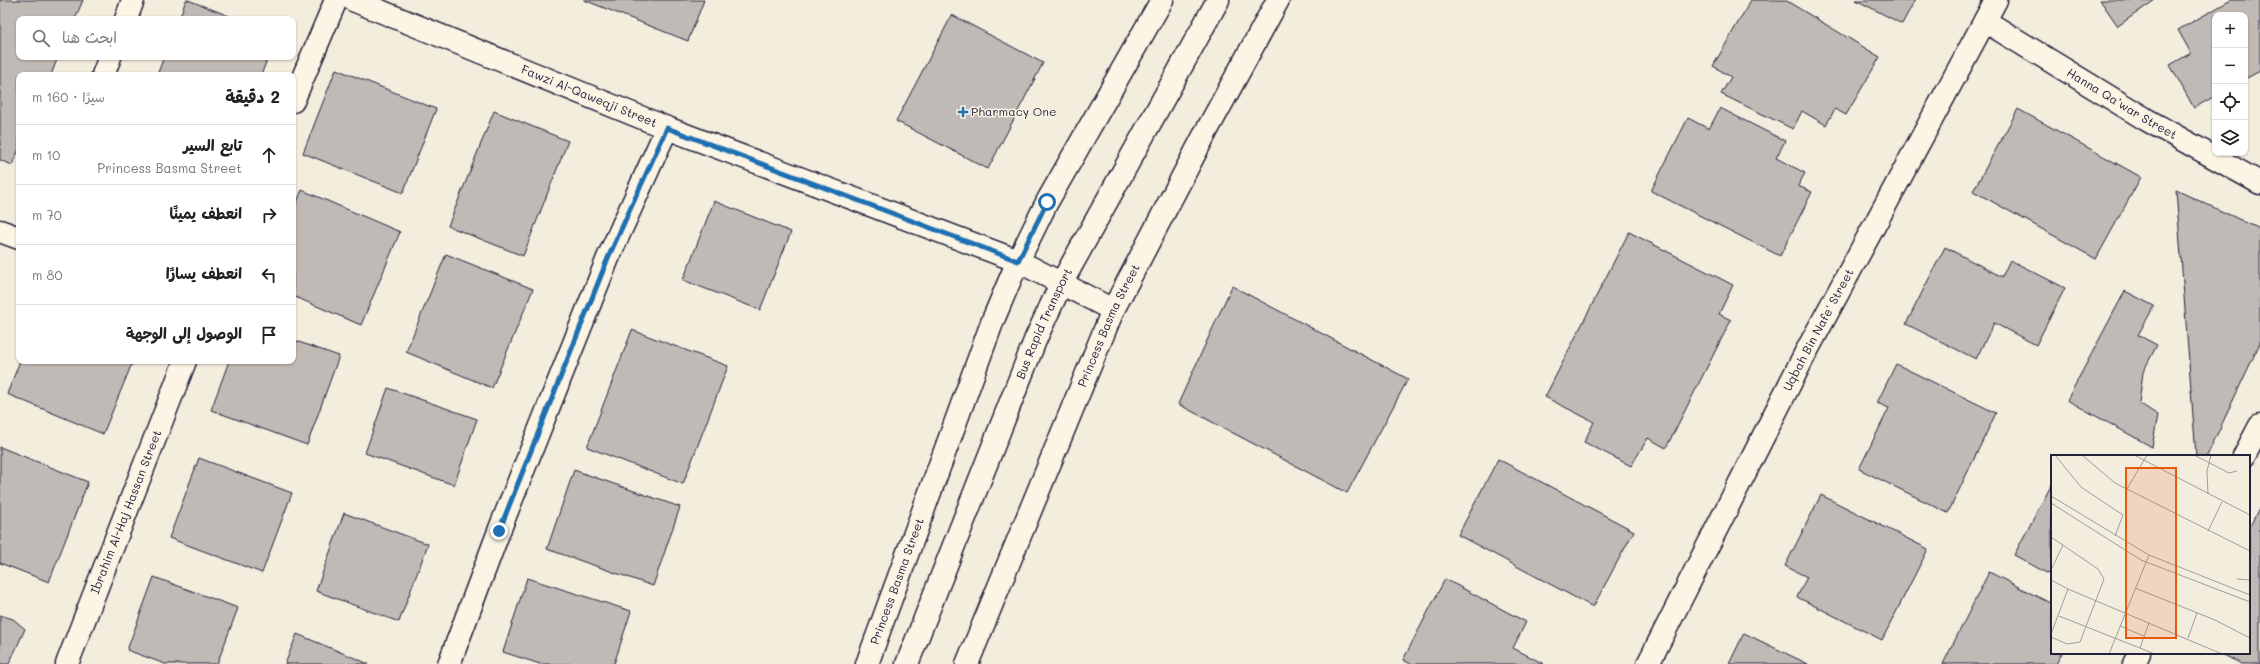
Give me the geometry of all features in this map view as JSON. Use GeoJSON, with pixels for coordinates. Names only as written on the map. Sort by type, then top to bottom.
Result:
{"type":"FeatureCollection","features":[{"type":"Feature","properties":{"kind":"street"},"geometry":{"type":"LineString","coordinates":[[127,16],[133,0]]}},
{"type":"Feature","properties":{"kind":"street"},"geometry":{"type":"LineString","coordinates":[[296,94],[336,0]]}},
{"type":"Feature","properties":{"kind":"street","name":"Fawzi Al-Qaweqji Street"},"geometry":{"type":"LineString","coordinates":[[353,0],[667,128],[1018,261],[1113,310]]}},
{"type":"Feature","properties":{"kind":"street","name":"Princess Basma Street"},"geometry":{"type":"LineString","coordinates":[[867,664],[993,320],[1018,261],[1047,202],[1162,0]]}},
{"type":"Feature","properties":{"kind":"street","name":"Bus Rapid Transport"},"geometry":{"type":"LineString","coordinates":[[907,664],[1036,338],[1061,284],[1218,0]]}},
{"type":"Feature","properties":{"kind":"street","name":"Princess Basma Street"},"geometry":{"type":"LineString","coordinates":[[967,664],[1113,310],[1207,130],[1278,0]]}},
{"type":"Feature","properties":{"kind":"street","name":"Uqbah Bin Nafe' Street"},"geometry":{"type":"LineString","coordinates":[[1648,664],[1805,354],[1996,0]]}},
{"type":"Feature","properties":{"kind":"street","name":"Hanna Qa’war Street"},"geometry":{"type":"LineString","coordinates":[[1985,21],[2147,120],[2260,183]]}},
{"type":"Feature","properties":{"kind":"street"},"geometry":{"type":"LineString","coordinates":[[104,72],[109,60]]}},
{"type":"Feature","properties":{"kind":"street"},"geometry":{"type":"LineString","coordinates":[[449,664],[499,531],[608,258],[667,128]]}},
{"type":"Feature","properties":{"kind":"street"},"geometry":{"type":"LineString","coordinates":[[0,231],[16,237]]}},
{"type":"Feature","properties":{"kind":"street","name":"Ibrahim Al-Haj Hassan Street"},"geometry":{"type":"LineString","coordinates":[[67,664],[184,364]]}},
{"type":"Feature","properties":{"kind":"street"},"geometry":{"type":"LineString","coordinates":[[2245,455],[2260,426]]}},
{"type":"Feature","properties":{"kind":"street"},"geometry":{"type":"LineString","coordinates":[[2134,664],[2139,654]]}},
{"type":"Feature","properties":{"kind":"building"},"geometry":{"type":"Polygon","coordinates":[[[0,0],[83,0],[76,16],[16,16],[16,60],[57,60],[52,72],[16,72],[16,156],[12,165],[0,160],[0,0]]]}},
{"type":"Feature","properties":{"kind":"building"},"geometry":{"type":"Polygon","coordinates":[[[186,0],[188,0],[229,16],[180,16],[186,0]]]}},
{"type":"Feature","properties":{"kind":"building"},"geometry":{"type":"Polygon","coordinates":[[[584,0],[704,0],[688,41],[584,0]]]}},
{"type":"Feature","properties":{"kind":"building"},"geometry":{"type":"Polygon","coordinates":[[[1751,0],[1785,0],[1880,57],[1846,115],[1835,109],[1826,125],[1802,111],[1793,129],[1721,94],[1731,77],[1713,66],[1751,0]]]}},
{"type":"Feature","properties":{"kind":"building"},"geometry":{"type":"Polygon","coordinates":[[[1856,0],[1915,0],[1902,24],[1856,0]]]}},
{"type":"Feature","properties":{"kind":"building"},"geometry":{"type":"Polygon","coordinates":[[[2100,0],[2155,0],[2118,26],[2100,0]]]}},
{"type":"Feature","properties":{"kind":"building"},"geometry":{"type":"Polygon","coordinates":[[[2231,0],[2260,0],[2260,71],[2248,77],[2248,12],[2212,12],[2212,98],[2194,108],[2170,65],[2191,53],[2178,30],[2231,0]]]}},
{"type":"Feature","properties":{"kind":"building"},"geometry":{"type":"Polygon","coordinates":[[[952,15],[1043,63],[988,169],[896,121],[952,15]]]}},
{"type":"Feature","properties":{"kind":"building"},"geometry":{"type":"Polygon","coordinates":[[[163,60],[267,60],[262,72],[158,72],[163,60]]]}},
{"type":"Feature","properties":{"kind":"building"},"geometry":{"type":"Polygon","coordinates":[[[336,69],[436,109],[403,193],[303,153],[336,69]]]}},
{"type":"Feature","properties":{"kind":"building"},"geometry":{"type":"Polygon","coordinates":[[[1720,108],[1785,141],[1776,158],[1805,173],[1798,186],[1812,192],[1780,256],[1651,191],[1688,118],[1709,129],[1720,108]]]}},
{"type":"Feature","properties":{"kind":"building"},"geometry":{"type":"Polygon","coordinates":[[[2018,109],[2141,177],[2096,259],[1973,191],[2018,109]]]}},
{"type":"Feature","properties":{"kind":"building"},"geometry":{"type":"Polygon","coordinates":[[[494,111],[568,141],[523,256],[448,226],[494,111]]]}},
{"type":"Feature","properties":{"kind":"building"},"geometry":{"type":"Polygon","coordinates":[[[302,190],[400,232],[361,325],[296,297],[296,205],[302,190]]]}},
{"type":"Feature","properties":{"kind":"building"},"geometry":{"type":"Polygon","coordinates":[[[2176,190],[2260,229],[2260,343],[2207,455],[2196,455],[2176,190]]]}},
{"type":"Feature","properties":{"kind":"building"},"geometry":{"type":"Polygon","coordinates":[[[714,201],[791,232],[760,310],[683,280],[714,201]]]}},
{"type":"Feature","properties":{"kind":"building"},"geometry":{"type":"Polygon","coordinates":[[[1629,232],[1733,285],[1719,314],[1731,320],[1666,448],[1648,438],[1631,466],[1584,442],[1594,422],[1545,397],[1629,232]]]}},
{"type":"Feature","properties":{"kind":"building"},"geometry":{"type":"Polygon","coordinates":[[[1945,247],[2002,277],[2010,260],[2065,288],[2036,345],[1994,323],[1976,359],[1906,324],[1945,247]]]}},
{"type":"Feature","properties":{"kind":"building"},"geometry":{"type":"Polygon","coordinates":[[[446,254],[533,289],[492,388],[406,352],[446,254]]]}},
{"type":"Feature","properties":{"kind":"building"},"geometry":{"type":"Polygon","coordinates":[[[1232,286],[1408,379],[1347,493],[1178,404],[1232,286]]]}},
{"type":"Feature","properties":{"kind":"building"},"geometry":{"type":"Polygon","coordinates":[[[2125,291],[2154,306],[2138,335],[2157,345],[2143,372],[2139,403],[2158,415],[2152,447],[2067,400],[2125,291]]]}},
{"type":"Feature","properties":{"kind":"building"},"geometry":{"type":"Polygon","coordinates":[[[632,330],[728,366],[683,484],[587,447],[632,330]]]}},
{"type":"Feature","properties":{"kind":"building"},"geometry":{"type":"Polygon","coordinates":[[[296,341],[339,356],[307,445],[211,410],[228,364],[296,364],[296,341]]]}},
{"type":"Feature","properties":{"kind":"building"},"geometry":{"type":"Polygon","coordinates":[[[19,364],[132,364],[103,434],[7,394],[19,364]]]}},
{"type":"Feature","properties":{"kind":"building"},"geometry":{"type":"Polygon","coordinates":[[[1896,364],[1996,413],[1948,513],[1859,469],[1889,408],[1877,403],[1896,364]]]}},
{"type":"Feature","properties":{"kind":"building"},"geometry":{"type":"Polygon","coordinates":[[[388,388],[477,419],[454,485],[365,453],[388,388]]]}},
{"type":"Feature","properties":{"kind":"building"},"geometry":{"type":"Polygon","coordinates":[[[0,447],[88,482],[49,582],[0,563],[0,447]]]}},
{"type":"Feature","properties":{"kind":"building"},"geometry":{"type":"Polygon","coordinates":[[[199,458],[292,493],[262,573],[169,538],[199,458]]]}},
{"type":"Feature","properties":{"kind":"building"},"geometry":{"type":"Polygon","coordinates":[[[1498,459],[1634,531],[1593,607],[1458,535],[1498,459]]]}},
{"type":"Feature","properties":{"kind":"building"},"geometry":{"type":"Polygon","coordinates":[[[574,470],[680,507],[653,586],[547,549],[574,470]]]}},
{"type":"Feature","properties":{"kind":"building"},"geometry":{"type":"Polygon","coordinates":[[[2051,486],[2051,575],[2014,555],[2051,486]]]}},
{"type":"Feature","properties":{"kind":"building"},"geometry":{"type":"Polygon","coordinates":[[[1821,495],[1928,549],[1882,640],[1797,597],[1807,577],[1785,566],[1821,495]]]}},
{"type":"Feature","properties":{"kind":"building"},"geometry":{"type":"Polygon","coordinates":[[[2260,507],[2260,664],[2241,664],[2222,654],[2250,654],[2250,526],[2260,507]]]}},
{"type":"Feature","properties":{"kind":"building"},"geometry":{"type":"Polygon","coordinates":[[[344,513],[428,544],[399,622],[316,591],[344,513]]]}},
{"type":"Feature","properties":{"kind":"building"},"geometry":{"type":"Polygon","coordinates":[[[1989,572],[2051,603],[2051,654],[2061,654],[2056,664],[1943,664],[1989,572]]]}},
{"type":"Feature","properties":{"kind":"building"},"geometry":{"type":"Polygon","coordinates":[[[154,577],[238,608],[217,664],[165,664],[127,650],[154,577]]]}},
{"type":"Feature","properties":{"kind":"building"},"geometry":{"type":"Polygon","coordinates":[[[527,578],[631,611],[614,664],[540,664],[503,652],[527,578]]]}},
{"type":"Feature","properties":{"kind":"building"},"geometry":{"type":"Polygon","coordinates":[[[1445,579],[1526,622],[1513,648],[1544,664],[1411,664],[1403,660],[1445,579]]]}},
{"type":"Feature","properties":{"kind":"building"},"geometry":{"type":"Polygon","coordinates":[[[0,615],[13,619],[25,629],[9,664],[0,664],[0,615]]]}},
{"type":"Feature","properties":{"kind":"building"},"geometry":{"type":"Polygon","coordinates":[[[1744,633],[1808,664],[1729,664],[1744,633]]]}},
{"type":"Feature","properties":{"kind":"building"},"geometry":{"type":"Polygon","coordinates":[[[297,634],[369,664],[285,664],[297,634]]]}},
{"type":"Feature","properties":{"kind":"place","name":"Pharmacy One"},"geometry":{"type":"Point","coordinates":[963,112]}},
{"type":"Feature","properties":{"kind":"route"},"geometry":{"type":"LineString","coordinates":[[499,531],[608,258],[667,128],[962,238],[1018,261],[1047,202]]}}]}
